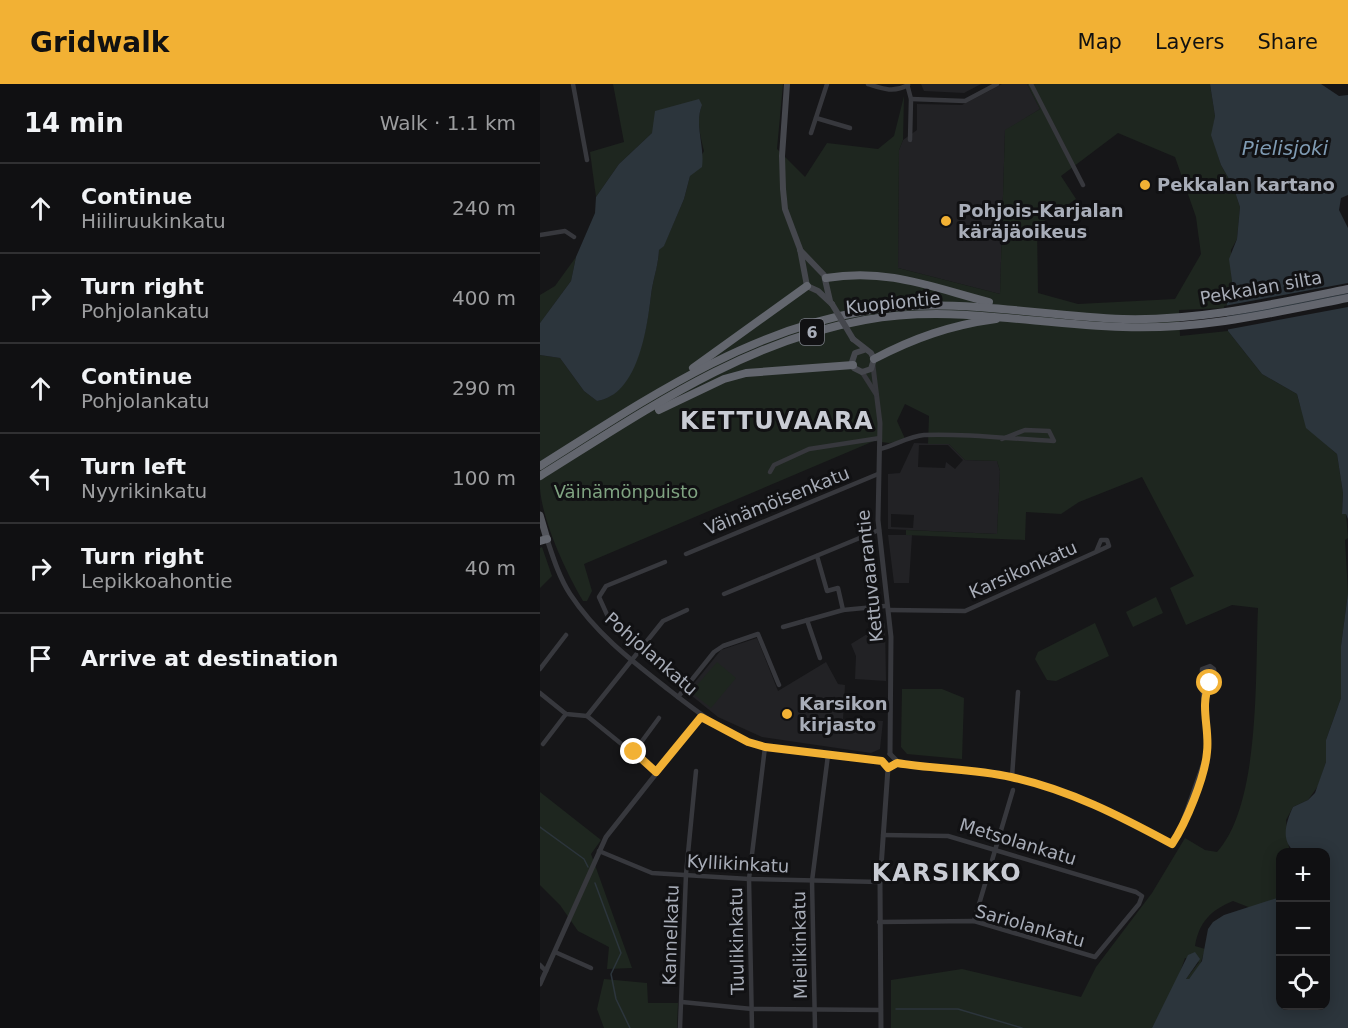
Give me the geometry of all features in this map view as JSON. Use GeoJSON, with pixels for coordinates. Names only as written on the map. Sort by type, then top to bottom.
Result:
{"type":"FeatureCollection","features":[{"type":"Feature","properties":{"kind":"highway"},"geometry":{"type":"LineString","coordinates":[[824,278],[863,274],[892,276],[1015,313]]}},
{"type":"Feature","properties":{"kind":"highway"},"geometry":{"type":"LineString","coordinates":[[646,401],[806,283]]}},
{"type":"Feature","properties":{"kind":"highway","name":"Pekkalan silta"},"geometry":{"type":"LineString","coordinates":[[1179,322],[1348,289]]}},
{"type":"Feature","properties":{"kind":"highway","name":"Pekkalan silta"},"geometry":{"type":"LineString","coordinates":[[1179,322],[1241,320],[1348,298]]}},
{"type":"Feature","properties":{"kind":"highway","name":"Kuopiontie"},"geometry":{"type":"LineString","coordinates":[[540,466],[646,401],[736,351],[779,333],[823,320],[867,311],[933,305],[1015,313],[1097,326],[1179,322]]}},
{"type":"Feature","properties":{"kind":"highway","name":"Kuopiontie"},"geometry":{"type":"LineString","coordinates":[[540,476],[723,367],[805,333],[868,319],[933,313],[1015,313]]}},
{"type":"Feature","properties":{"kind":"highway"},"geometry":{"type":"LineString","coordinates":[[874,363],[928,333],[958,324],[1015,313]]}},
{"type":"Feature","properties":{"kind":"highway"},"geometry":{"type":"LineString","coordinates":[[630,422],[735,376],[770,370],[853,365]]}},
{"type":"Feature","properties":{"kind":"main road"},"geometry":{"type":"LineString","coordinates":[[788,84],[782,156],[785,209],[800,249],[806,283],[831,303]]}},
{"type":"Feature","properties":{"kind":"main road"},"geometry":{"type":"LineString","coordinates":[[800,249],[824,278],[831,303],[853,339],[864,350],[871,353],[874,363],[862,372],[853,365],[855,353],[853,339]]}},
{"type":"Feature","properties":{"kind":"main road"},"geometry":{"type":"LineString","coordinates":[[806,283],[810,272],[824,278]]}},
{"type":"Feature","properties":{"kind":"main road"},"geometry":{"type":"LineString","coordinates":[[818,291],[824,278]]}},
{"type":"Feature","properties":{"kind":"main road"},"geometry":{"type":"LineString","coordinates":[[855,353],[864,350]]}},
{"type":"Feature","properties":{"kind":"main road"},"geometry":{"type":"LineString","coordinates":[[540,515],[543,540]]}},
{"type":"Feature","properties":{"kind":"street"},"geometry":{"type":"LineString","coordinates":[[573,84],[587,160]]}},
{"type":"Feature","properties":{"kind":"street"},"geometry":{"type":"LineString","coordinates":[[811,133],[827,84]]}},
{"type":"Feature","properties":{"kind":"street"},"geometry":{"type":"LineString","coordinates":[[868,84],[888,90],[900,90],[908,85],[911,99],[910,140]]}},
{"type":"Feature","properties":{"kind":"street"},"geometry":{"type":"LineString","coordinates":[[911,99],[965,101],[997,84]]}},
{"type":"Feature","properties":{"kind":"street"},"geometry":{"type":"LineString","coordinates":[[1031,84],[1083,185]]}},
{"type":"Feature","properties":{"kind":"street"},"geometry":{"type":"LineString","coordinates":[[816,118],[850,128]]}},
{"type":"Feature","properties":{"kind":"street"},"geometry":{"type":"LineString","coordinates":[[540,235],[566,231],[574,237]]}},
{"type":"Feature","properties":{"kind":"street","name":"Kettuvaarantie"},"geometry":{"type":"LineString","coordinates":[[874,363],[880,438],[879,531],[892,655],[890,754]]}},
{"type":"Feature","properties":{"kind":"street","name":"Kettuvaarantie"},"geometry":{"type":"LineString","coordinates":[[862,372],[877,396]]}},
{"type":"Feature","properties":{"kind":"street"},"geometry":{"type":"LineString","coordinates":[[880,449],[922,435],[1002,439],[1054,441],[1049,431],[1025,430],[1002,439]]}},
{"type":"Feature","properties":{"kind":"street"},"geometry":{"type":"LineString","coordinates":[[770,472],[774,465],[809,448],[880,438]]}},
{"type":"Feature","properties":{"kind":"street","name":"Väinämöisenkatu"},"geometry":{"type":"LineString","coordinates":[[686,554],[878,474]]}},
{"type":"Feature","properties":{"kind":"street"},"geometry":{"type":"LineString","coordinates":[[724,594],[879,531]]}},
{"type":"Feature","properties":{"kind":"street","name":"Pohjolankatu"},"geometry":{"type":"LineString","coordinates":[[543,540],[576,603],[600,632],[630,660],[701,717],[748,742],[765,747],[882,761]]}},
{"type":"Feature","properties":{"kind":"street","name":"Karsikonkatu"},"geometry":{"type":"LineString","coordinates":[[783,627],[843,610],[887,608],[965,611],[1096,552]]}},
{"type":"Feature","properties":{"kind":"street"},"geometry":{"type":"LineString","coordinates":[[817,556],[827,591],[838,588],[843,610]]}},
{"type":"Feature","properties":{"kind":"street"},"geometry":{"type":"LineString","coordinates":[[641,646],[609,619],[599,597],[606,586],[665,562]]}},
{"type":"Feature","properties":{"kind":"street"},"geometry":{"type":"LineString","coordinates":[[587,716],[663,621],[687,610]]}},
{"type":"Feature","properties":{"kind":"street"},"geometry":{"type":"LineString","coordinates":[[807,620],[820,658]]}},
{"type":"Feature","properties":{"kind":"street"},"geometry":{"type":"LineString","coordinates":[[678,697],[714,652],[723,646],[758,634],[779,685]]}},
{"type":"Feature","properties":{"kind":"street"},"geometry":{"type":"LineString","coordinates":[[540,669],[566,635]]}},
{"type":"Feature","properties":{"kind":"street"},"geometry":{"type":"LineString","coordinates":[[888,768],[897,763],[1012,777],[1086,800],[1172,844],[1205,765],[1208,740],[1204,696],[1202,669],[1210,666],[1215,673],[1215,678],[1204,696]]}},
{"type":"Feature","properties":{"kind":"street"},"geometry":{"type":"LineString","coordinates":[[1012,777],[1018,692]]}},
{"type":"Feature","properties":{"kind":"street"},"geometry":{"type":"LineString","coordinates":[[540,693],[566,714],[587,716],[656,772]]}},
{"type":"Feature","properties":{"kind":"street"},"geometry":{"type":"LineString","coordinates":[[543,744],[566,714]]}},
{"type":"Feature","properties":{"kind":"street"},"geometry":{"type":"LineString","coordinates":[[540,984],[606,837],[701,717]]}},
{"type":"Feature","properties":{"kind":"street"},"geometry":{"type":"LineString","coordinates":[[634,752],[659,718]]}},
{"type":"Feature","properties":{"kind":"street","name":"Tuulikinkatu"},"geometry":{"type":"LineString","coordinates":[[752,1028],[749,879],[765,747]]}},
{"type":"Feature","properties":{"kind":"street"},"geometry":{"type":"LineString","coordinates":[[881,1028],[880,882],[888,768],[882,761],[890,754],[896,757],[897,763]]}},
{"type":"Feature","properties":{"kind":"street","name":"Mielikinkatu"},"geometry":{"type":"LineString","coordinates":[[815,1028],[812,881],[828,755]]}},
{"type":"Feature","properties":{"kind":"street","name":"Kannelkatu"},"geometry":{"type":"LineString","coordinates":[[680,1028],[686,874],[696,771]]}},
{"type":"Feature","properties":{"kind":"street"},"geometry":{"type":"LineString","coordinates":[[974,921],[1013,790]]}},
{"type":"Feature","properties":{"kind":"street","name":"Metsolankatu"},"geometry":{"type":"LineString","coordinates":[[883,835],[942,835],[1136,892],[1142,896]]}},
{"type":"Feature","properties":{"kind":"street","name":"Kyllikinkatu"},"geometry":{"type":"LineString","coordinates":[[599,851],[644,871],[749,879],[880,882]]}},
{"type":"Feature","properties":{"kind":"street","name":"Sariolankatu"},"geometry":{"type":"LineString","coordinates":[[879,922],[974,921],[1095,957],[1139,904],[1142,896]]}},
{"type":"Feature","properties":{"kind":"street"},"geometry":{"type":"LineString","coordinates":[[555,952],[591,968]]}},
{"type":"Feature","properties":{"kind":"street"},"geometry":{"type":"LineString","coordinates":[[540,965],[546,971]]}},
{"type":"Feature","properties":{"kind":"street"},"geometry":{"type":"LineString","coordinates":[[682,1002],[752,1009],[880,1010]]}},
{"type":"Feature","properties":{"kind":"shaded area"},"geometry":{"type":"Polygon","coordinates":[[[921,84],[981,84],[964,93],[924,91],[921,84]]]}},
{"type":"Feature","properties":{"kind":"shaded area"},"geometry":{"type":"Polygon","coordinates":[[[1002,84],[1027,84],[1040,109],[1005,131],[1000,294],[898,268],[899,150],[903,140],[917,130],[917,104],[962,105],[1002,84]]]}},
{"type":"Feature","properties":{"kind":"shaded area"},"geometry":{"type":"Polygon","coordinates":[[[914,443],[949,444],[965,460],[997,461],[1000,471],[997,534],[888,529],[888,474],[900,473],[914,443]],[[919,445],[918,467],[945,468],[946,462],[955,469],[963,460],[948,445],[919,445]],[[891,514],[891,527],[913,528],[914,515],[891,514]]]}},
{"type":"Feature","properties":{"kind":"shaded area"},"geometry":{"type":"Polygon","coordinates":[[[888,535],[912,535],[909,583],[894,583],[888,535]]]}},
{"type":"Feature","properties":{"kind":"shaded area"},"geometry":{"type":"Polygon","coordinates":[[[885,623],[886,681],[855,679],[856,656],[851,644],[885,623]]]}},
{"type":"Feature","properties":{"kind":"shaded area"},"geometry":{"type":"Polygon","coordinates":[[[757,638],[778,691],[826,662],[838,684],[845,685],[843,719],[883,721],[880,749],[871,753],[762,737],[718,717],[687,692],[721,650],[757,638]]]}},
{"type":"Feature","properties":{"kind":"green space","name":"Väinämönpuisto"},"geometry":{"type":"Polygon","coordinates":[[[613,84],[783,84],[777,149],[805,177],[827,143],[878,149],[894,136],[904,96],[903,140],[899,150],[898,268],[1000,294],[1005,130],[1040,109],[1027,84],[1210,84],[1215,116],[1212,135],[1221,165],[1233,186],[1240,207],[1237,239],[1231,250],[1232,281],[1226,308],[1179,310],[1180,336],[1228,331],[1262,374],[1297,394],[1303,412],[1312,427],[1337,454],[1343,493],[1342,514],[1346,514],[1348,538],[1345,540],[1348,593],[1341,646],[1341,698],[1326,740],[1326,762],[1318,786],[1308,800],[1293,807],[1286,820],[1289,848],[1276,848],[1276,899],[1251,908],[1233,901],[1218,908],[1207,918],[1195,946],[1205,949],[1200,965],[1189,979],[1186,979],[1199,962],[1185,958],[1177,981],[1152,1028],[891,1028],[891,980],[962,969],[1081,997],[1096,967],[1152,893],[1185,838],[1205,850],[1217,852],[1231,830],[1242,803],[1249,771],[1255,701],[1258,608],[1232,605],[1186,625],[1170,588],[1194,576],[1142,477],[1079,502],[1061,514],[1026,512],[1025,540],[906,535],[906,530],[997,534],[1000,471],[997,461],[965,460],[949,444],[928,444],[929,416],[905,404],[897,421],[906,441],[889,443],[874,441],[584,564],[592,591],[587,601],[583,601],[556,547],[542,502],[540,489],[540,355],[560,358],[584,391],[597,401],[611,396],[631,373],[643,341],[659,250],[664,245],[684,199],[690,176],[704,151],[699,122],[702,105],[652,133],[619,164],[596,197],[590,152],[624,142],[613,84]],[[1118,133],[1061,176],[1076,199],[1037,226],[1038,293],[1078,304],[1175,299],[1201,254],[1196,217],[1175,157],[1118,133]]]}},
{"type":"Feature","properties":{"kind":"green space"},"geometry":{"type":"Polygon","coordinates":[[[576,257],[571,281],[540,323],[540,295],[555,286],[576,257]]]}},
{"type":"Feature","properties":{"kind":"green space"},"geometry":{"type":"Polygon","coordinates":[[[542,547],[552,576],[540,588],[540,548],[542,547]]]}},
{"type":"Feature","properties":{"kind":"green space"},"geometry":{"type":"Polygon","coordinates":[[[1156,597],[1163,613],[1133,627],[1126,612],[1156,597]]]}},
{"type":"Feature","properties":{"kind":"green space"},"geometry":{"type":"Polygon","coordinates":[[[1095,623],[1109,656],[1056,681],[1047,680],[1035,659],[1038,652],[1095,623]]]}},
{"type":"Feature","properties":{"kind":"green space"},"geometry":{"type":"Polygon","coordinates":[[[717,662],[736,678],[711,708],[691,692],[717,662]]]}},
{"type":"Feature","properties":{"kind":"green space"},"geometry":{"type":"Polygon","coordinates":[[[902,689],[942,689],[964,698],[962,759],[907,754],[901,747],[902,689]]]}},
{"type":"Feature","properties":{"kind":"green space"},"geometry":{"type":"Polygon","coordinates":[[[540,792],[601,840],[591,854],[632,968],[607,969],[609,947],[578,931],[560,905],[540,885],[540,792]]]}},
{"type":"Feature","properties":{"kind":"green space"},"geometry":{"type":"Polygon","coordinates":[[[604,979],[647,983],[648,1003],[678,1003],[677,1028],[604,1028],[597,1009],[604,979]]]}},
{"type":"Feature","properties":{"kind":"water","name":"Pielisjoki"},"geometry":{"type":"Polygon","coordinates":[[[1210,84],[1321,84],[1339,96],[1348,95],[1348,195],[1341,198],[1339,210],[1348,228],[1348,519],[1346,514],[1342,514],[1343,493],[1337,454],[1306,428],[1297,394],[1262,374],[1228,331],[1226,308],[1232,281],[1229,259],[1237,239],[1240,207],[1233,186],[1221,165],[1211,135],[1215,116],[1210,84]]]}},
{"type":"Feature","properties":{"kind":"water"},"geometry":{"type":"Polygon","coordinates":[[[699,99],[702,105],[699,128],[702,167],[690,176],[684,199],[664,246],[659,250],[647,325],[638,358],[622,387],[611,396],[597,401],[584,391],[560,358],[540,355],[540,323],[571,281],[576,257],[595,213],[596,197],[619,164],[652,133],[655,111],[699,99]]]}},
{"type":"Feature","properties":{"kind":"water"},"geometry":{"type":"Polygon","coordinates":[[[1348,593],[1348,1028],[1152,1028],[1188,955],[1195,952],[1200,959],[1186,979],[1189,979],[1202,961],[1208,929],[1213,922],[1224,915],[1276,898],[1276,1010],[1330,1010],[1330,848],[1290,848],[1286,831],[1293,807],[1308,800],[1315,793],[1326,762],[1326,740],[1341,698],[1341,646],[1348,593]]]}},
{"type":"Feature","properties":{"kind":"pier"},"geometry":{"type":"Polygon","coordinates":[[[1348,283],[1348,293],[1223,317],[1224,306],[1348,283]]]}},
{"type":"Feature","properties":{"kind":"pier"},"geometry":{"type":"Polygon","coordinates":[[[1348,295],[1348,307],[1225,330],[1223,323],[1348,295]]]}},
{"type":"Feature","properties":{"kind":"waterway"},"geometry":{"type":"LineString","coordinates":[[540,827],[584,859],[588,867]]}},
{"type":"Feature","properties":{"kind":"waterway"},"geometry":{"type":"LineString","coordinates":[[595,883],[621,953],[611,974],[616,999],[630,1028]]}},
{"type":"Feature","properties":{"kind":"waterway"},"geometry":{"type":"LineString","coordinates":[[896,1009],[958,1009],[1022,1028]]}},
{"type":"Feature","properties":{"kind":"place","name":"Pekkalan kartano"},"geometry":{"type":"Point","coordinates":[1145,185]}},
{"type":"Feature","properties":{"kind":"place","name":"Pohjois-Karjalan käräjäoikeus"},"geometry":{"type":"Point","coordinates":[946,221]}},
{"type":"Feature","properties":{"kind":"place","name":"Karsikon kirjasto"},"geometry":{"type":"Point","coordinates":[787,714]}},
{"type":"Feature","properties":{"kind":"district","name":"KETTUVAARA"},"geometry":{"type":"Point","coordinates":[777,421]}},
{"type":"Feature","properties":{"kind":"district","name":"KARSIKKO"},"geometry":{"type":"Point","coordinates":[947,873]}},
{"type":"Feature","properties":{"kind":"route"},"geometry":{"type":"LineString","coordinates":[[634,752],[656,772],[701,717],[748,742],[765,747],[882,761],[888,768],[892,768],[897,763],[1012,777],[1086,800],[1172,844],[1178,835],[1205,765],[1208,740],[1204,696],[1210,683]]}}]}
